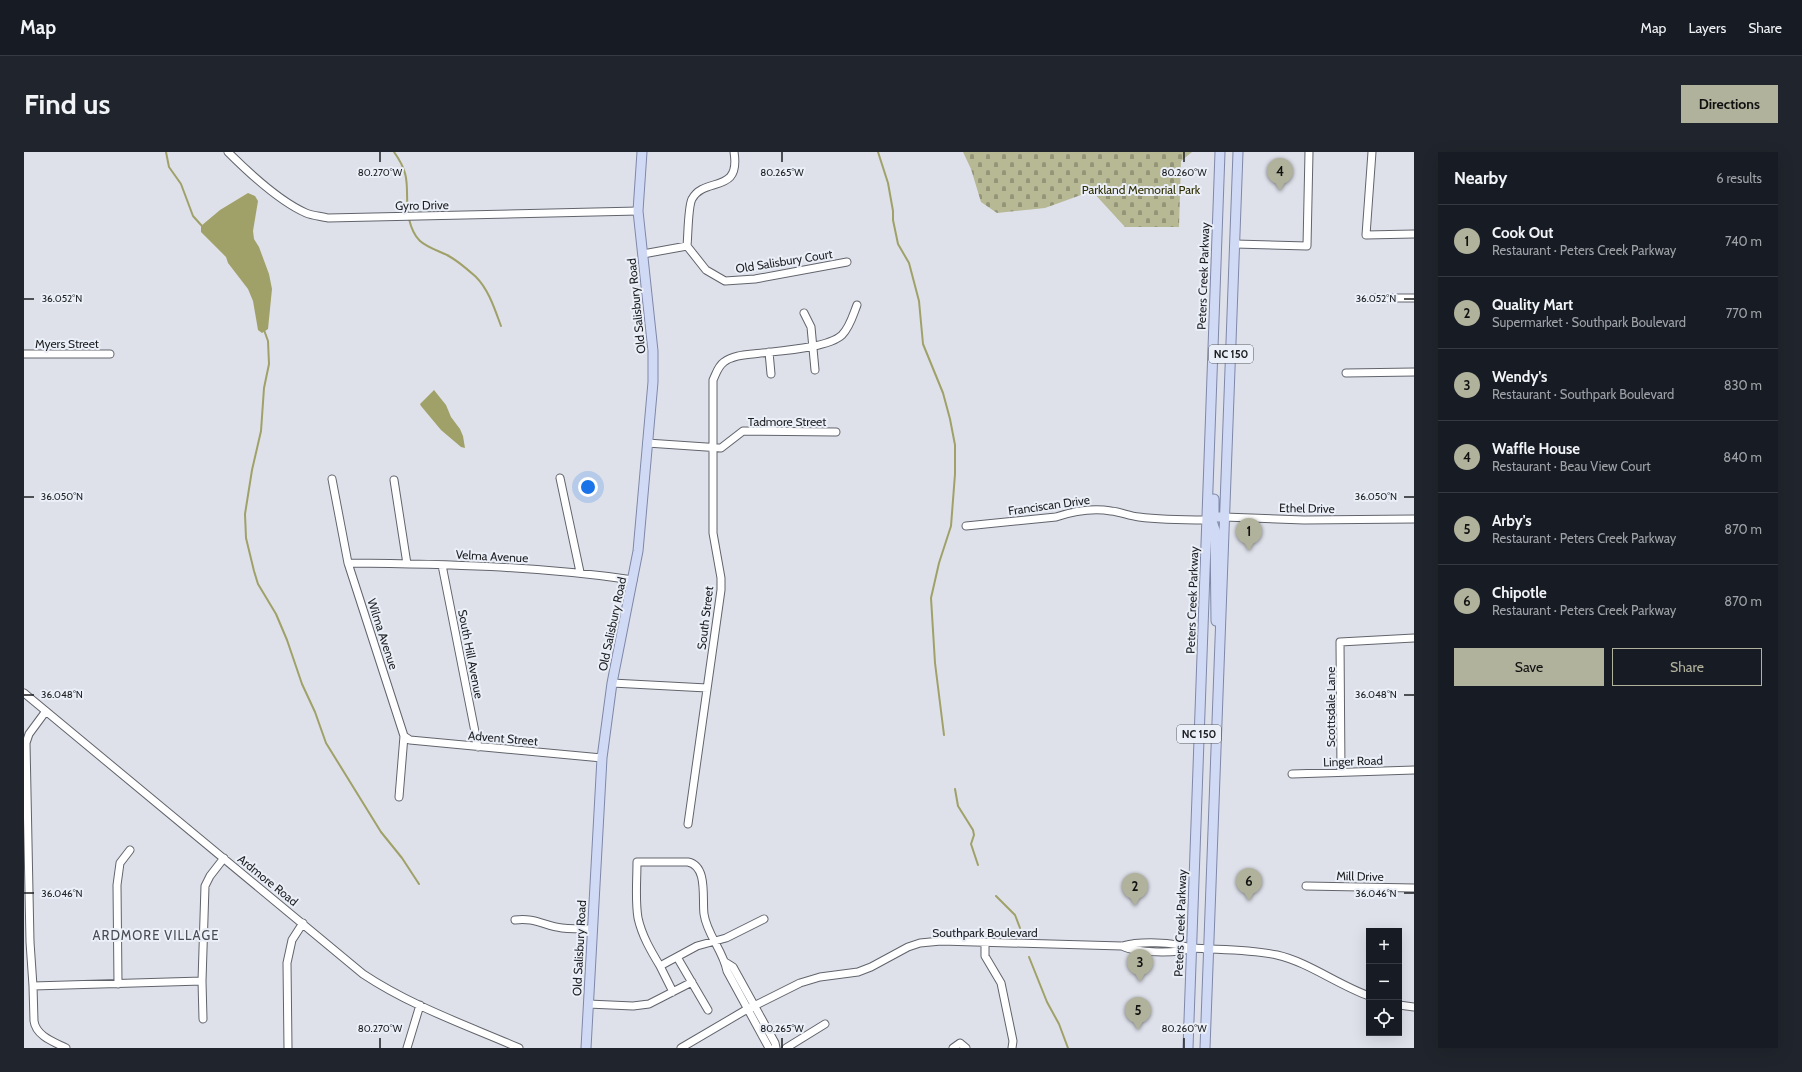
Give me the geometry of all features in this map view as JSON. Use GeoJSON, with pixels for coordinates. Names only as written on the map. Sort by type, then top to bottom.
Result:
{"type":"FeatureCollection","features":[{"type":"Feature","properties":{"kind":"main road","name":"Old Salisbury Road"},"geometry":{"type":"LineString","coordinates":[[587,1046],[602,758],[612,683],[634,580],[638,551],[653,382],[653,351],[638,211],[642,152]]}},
{"type":"Feature","properties":{"kind":"main road","name":"Peters Creek Parkway"},"geometry":{"type":"LineString","coordinates":[[1188,1048],[1220,152]]}},
{"type":"Feature","properties":{"kind":"main road","name":"NC 150"},"geometry":{"type":"LineString","coordinates":[[1206,1048],[1238,152]]}},
{"type":"Feature","properties":{"kind":"main road"},"geometry":{"type":"LineString","coordinates":[[1209,434],[1214,442],[1214,514],[1217,517],[1224,517]]}},
{"type":"Feature","properties":{"kind":"main road"},"geometry":{"type":"LineString","coordinates":[[1207,520],[1213,524],[1215,530],[1214,609],[1216,622],[1220,631]]}},
{"type":"Feature","properties":{"kind":"street","name":"Gyro Drive"},"geometry":{"type":"LineString","coordinates":[[228,152],[260,181],[286,200],[306,213],[328,218],[638,211]]}},
{"type":"Feature","properties":{"kind":"street"},"geometry":{"type":"LineString","coordinates":[[643,254],[687,246],[691,200],[698,191],[726,181],[735,168],[734,152]]}},
{"type":"Feature","properties":{"kind":"street"},"geometry":{"type":"LineString","coordinates":[[1235,244],[1307,246],[1309,152]]}},
{"type":"Feature","properties":{"kind":"street"},"geometry":{"type":"LineString","coordinates":[[1372,152],[1366,235],[1414,234]]}},
{"type":"Feature","properties":{"kind":"street","name":"Old Salisbury Court"},"geometry":{"type":"LineString","coordinates":[[687,246],[706,270],[725,281],[755,279],[847,262]]}},
{"type":"Feature","properties":{"kind":"street"},"geometry":{"type":"LineString","coordinates":[[1372,298],[1414,298]]}},
{"type":"Feature","properties":{"kind":"street"},"geometry":{"type":"LineString","coordinates":[[771,374],[769,352],[828,343],[842,334],[851,322],[857,305]]}},
{"type":"Feature","properties":{"kind":"street"},"geometry":{"type":"LineString","coordinates":[[804,313],[811,327],[814,346],[815,370]]}},
{"type":"Feature","properties":{"kind":"street","name":"South Street"},"geometry":{"type":"LineString","coordinates":[[688,824],[721,584],[713,534],[713,380],[718,367],[724,361],[737,356],[769,352]]}},
{"type":"Feature","properties":{"kind":"street","name":"Myers Street"},"geometry":{"type":"LineString","coordinates":[[24,354],[110,354]]}},
{"type":"Feature","properties":{"kind":"street"},"geometry":{"type":"LineString","coordinates":[[1346,373],[1414,372]]}},
{"type":"Feature","properties":{"kind":"street","name":"Tadmore Street"},"geometry":{"type":"LineString","coordinates":[[647,443],[698,445],[721,448],[743,432],[836,432]]}},
{"type":"Feature","properties":{"kind":"street"},"geometry":{"type":"LineString","coordinates":[[560,478],[580,572]]}},
{"type":"Feature","properties":{"kind":"street","name":"Wilma Avenue"},"geometry":{"type":"LineString","coordinates":[[332,479],[348,563],[404,736],[399,797]]}},
{"type":"Feature","properties":{"kind":"street"},"geometry":{"type":"LineString","coordinates":[[394,480],[406,564]]}},
{"type":"Feature","properties":{"kind":"street","name":"Franciscan Drive"},"geometry":{"type":"LineString","coordinates":[[966,526],[1056,517],[1070,512],[1086,509],[1111,511],[1137,517],[1176,520],[1207,520]]}},
{"type":"Feature","properties":{"kind":"street","name":"Ethel Drive"},"geometry":{"type":"LineString","coordinates":[[1224,517],[1304,520],[1414,519]]}},
{"type":"Feature","properties":{"kind":"street","name":"Velma Avenue"},"geometry":{"type":"LineString","coordinates":[[348,563],[442,565],[580,572],[634,580]]}},
{"type":"Feature","properties":{"kind":"street","name":"South Hill Avenue"},"geometry":{"type":"LineString","coordinates":[[442,565],[478,747]]}},
{"type":"Feature","properties":{"kind":"street","name":"Scottsdale Lane"},"geometry":{"type":"LineString","coordinates":[[1341,771],[1340,642],[1414,638]]}},
{"type":"Feature","properties":{"kind":"street"},"geometry":{"type":"LineString","coordinates":[[612,683],[707,688]]}},
{"type":"Feature","properties":{"kind":"street","name":"Ardmore Road"},"geometry":{"type":"LineString","coordinates":[[24,693],[363,974],[386,989],[519,1048]]}},
{"type":"Feature","properties":{"kind":"street"},"geometry":{"type":"LineString","coordinates":[[46,710],[29,734],[26,743],[27,942],[33,986],[34,1026],[43,1036],[66,1048]]}},
{"type":"Feature","properties":{"kind":"street","name":"Advent Street"},"geometry":{"type":"LineString","coordinates":[[404,736],[410,740],[602,758]]}},
{"type":"Feature","properties":{"kind":"street","name":"Linger Road"},"geometry":{"type":"LineString","coordinates":[[1292,774],[1341,771],[1414,770]]}},
{"type":"Feature","properties":{"kind":"street"},"geometry":{"type":"LineString","coordinates":[[118,984],[117,885],[120,863],[130,850]]}},
{"type":"Feature","properties":{"kind":"street"},"geometry":{"type":"LineString","coordinates":[[202,1019],[205,886],[210,876],[224,858]]}},
{"type":"Feature","properties":{"kind":"street"},"geometry":{"type":"LineString","coordinates":[[673,992],[646,939],[639,919],[637,908],[636,862],[688,862],[698,866],[701,876],[705,919],[709,932],[725,962],[733,967],[751,1007],[765,1033],[769,1048]]}},
{"type":"Feature","properties":{"kind":"street","name":"Mill Drive"},"geometry":{"type":"LineString","coordinates":[[1306,886],[1414,888]]}},
{"type":"Feature","properties":{"kind":"street"},"geometry":{"type":"LineString","coordinates":[[515,920],[525,918],[563,928],[592,929]]}},
{"type":"Feature","properties":{"kind":"street"},"geometry":{"type":"LineString","coordinates":[[660,966],[697,946],[715,943],[764,919]]}},
{"type":"Feature","properties":{"kind":"street"},"geometry":{"type":"LineString","coordinates":[[288,1048],[287,963],[292,940],[303,923]]}},
{"type":"Feature","properties":{"kind":"street","name":"Southpark Boulevard"},"geometry":{"type":"LineString","coordinates":[[681,1048],[751,1007],[800,983],[820,977],[845,974],[871,967],[908,947],[920,943],[941,941],[1122,946],[1130,950],[1160,951],[1184,951],[1191,948],[1277,955],[1302,964],[1366,995]]}},
{"type":"Feature","properties":{"kind":"street"},"geometry":{"type":"LineString","coordinates":[[985,942],[985,956],[998,978],[1004,993],[1013,1041],[1012,1048]]}},
{"type":"Feature","properties":{"kind":"street"},"geometry":{"type":"LineString","coordinates":[[677,957],[708,1010]]}},
{"type":"Feature","properties":{"kind":"street"},"geometry":{"type":"LineString","coordinates":[[33,986],[202,981]]}},
{"type":"Feature","properties":{"kind":"street"},"geometry":{"type":"LineString","coordinates":[[588,1004],[633,1006],[649,1004],[692,982]]}},
{"type":"Feature","properties":{"kind":"street"},"geometry":{"type":"LineString","coordinates":[[407,1048],[420,1005]]}},
{"type":"Feature","properties":{"kind":"street"},"geometry":{"type":"LineString","coordinates":[[1402,1005],[1414,1007]]}},
{"type":"Feature","properties":{"kind":"street"},"geometry":{"type":"LineString","coordinates":[[786,1048],[825,1024]]}},
{"type":"Feature","properties":{"kind":"street"},"geometry":{"type":"LineString","coordinates":[[765,1033],[775,1043],[776,1048]]}},
{"type":"Feature","properties":{"kind":"street"},"geometry":{"type":"LineString","coordinates":[[953,1048],[960,1043],[966,1048]]}},
{"type":"Feature","properties":{"kind":"green space","name":"Parkland Memorial Park"},"geometry":{"type":"Polygon","coordinates":[[[963,152],[1192,152],[1181,161],[1179,227],[1125,227],[1092,191],[1045,208],[997,213],[981,202],[971,169],[963,152]]]}},
{"type":"Feature","properties":{"kind":"shaded area"},"geometry":{"type":"Polygon","coordinates":[[[248,193],[255,196],[258,201],[253,231],[254,239],[259,247],[269,274],[272,289],[268,329],[262,333],[258,330],[253,301],[248,289],[228,263],[226,257],[201,232],[201,226],[220,210],[248,193]]]}},
{"type":"Feature","properties":{"kind":"shaded area"},"geometry":{"type":"Polygon","coordinates":[[[434,390],[446,405],[451,417],[460,429],[465,448],[461,447],[441,430],[421,406],[420,404],[434,390]]]}},
{"type":"Feature","properties":{"kind":"waterway"},"geometry":{"type":"LineString","coordinates":[[166,152],[169,167],[181,184],[193,216],[202,226]]}},
{"type":"Feature","properties":{"kind":"waterway"},"geometry":{"type":"LineString","coordinates":[[394,152],[406,175],[408,214]]}},
{"type":"Feature","properties":{"kind":"waterway"},"geometry":{"type":"LineString","coordinates":[[878,152],[888,183],[898,244],[909,263],[919,301],[923,344],[943,393],[955,445],[955,474],[951,526],[939,563],[931,598],[935,663],[944,735]]}},
{"type":"Feature","properties":{"kind":"waterway"},"geometry":{"type":"LineString","coordinates":[[409,219],[414,234],[422,243],[454,259],[481,282],[491,300],[501,326]]}},
{"type":"Feature","properties":{"kind":"waterway"},"geometry":{"type":"LineString","coordinates":[[264,330],[268,341],[269,364],[264,388],[261,431],[252,470],[245,514],[246,538],[254,571],[258,584],[276,614],[287,640],[302,684],[315,712],[326,743],[381,832],[402,858],[419,884]]}},
{"type":"Feature","properties":{"kind":"waterway"},"geometry":{"type":"LineString","coordinates":[[955,789],[958,806],[973,830],[974,835],[971,844],[978,865]]}},
{"type":"Feature","properties":{"kind":"waterway"},"geometry":{"type":"LineString","coordinates":[[996,896],[1015,915],[1020,928]]}},
{"type":"Feature","properties":{"kind":"waterway"},"geometry":{"type":"LineString","coordinates":[[1029,957],[1068,1048]]}},
{"type":"Feature","properties":{"kind":"place","name":"Waffle House"},"geometry":{"type":"Point","coordinates":[1280,191]}},
{"type":"Feature","properties":{"kind":"place","name":"Cook Out"},"geometry":{"type":"Point","coordinates":[1249,551]}},
{"type":"Feature","properties":{"kind":"place","name":"Chipotle"},"geometry":{"type":"Point","coordinates":[1249,901]}},
{"type":"Feature","properties":{"kind":"place","name":"Quality Mart"},"geometry":{"type":"Point","coordinates":[1135,906]}},
{"type":"Feature","properties":{"kind":"place","name":"Wendy's"},"geometry":{"type":"Point","coordinates":[1140,982]}},
{"type":"Feature","properties":{"kind":"place","name":"Arby's"},"geometry":{"type":"Point","coordinates":[1138,1030]}},
{"type":"Feature","properties":{"kind":"district","name":"ARDMORE VILLAGE"},"geometry":{"type":"Point","coordinates":[156,935]}}]}
